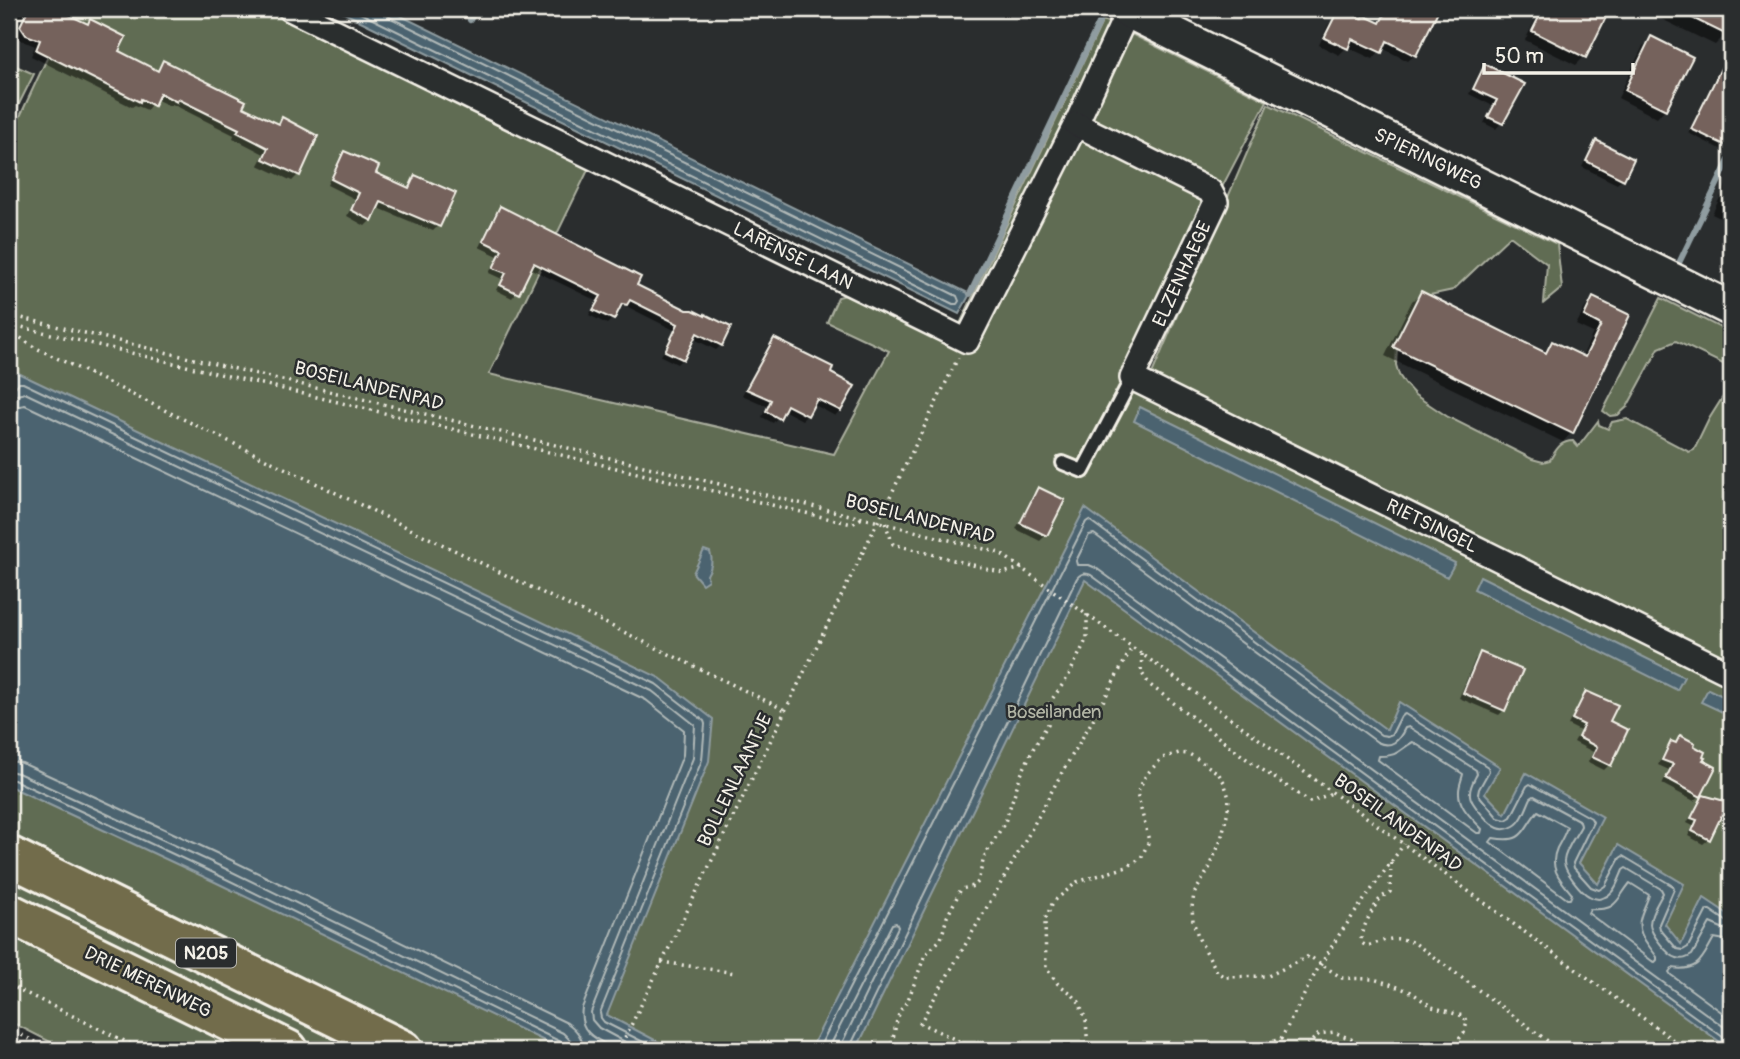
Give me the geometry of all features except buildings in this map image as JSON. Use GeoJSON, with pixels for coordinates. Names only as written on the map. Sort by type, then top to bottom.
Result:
{"type":"FeatureCollection","features":[{"type":"Feature","properties":{"kind":"highway","name":"N205"},"geometry":{"type":"LineString","coordinates":[[9,856],[403,1050]]}},
{"type":"Feature","properties":{"kind":"highway","name":"DRIE MERENWEG"},"geometry":{"type":"LineString","coordinates":[[9,913],[288,1050]]}},
{"type":"Feature","properties":{"kind":"street","name":"LARENSE LAAN"},"geometry":{"type":"LineString","coordinates":[[290,9],[967,341]]}},
{"type":"Feature","properties":{"kind":"street"},"geometry":{"type":"LineString","coordinates":[[967,341],[1076,124],[1126,10]]}},
{"type":"Feature","properties":{"kind":"street","name":"SPIERINGWEG"},"geometry":{"type":"LineString","coordinates":[[1126,10],[1731,309]]}},
{"type":"Feature","properties":{"kind":"street","name":"ELZENHAEGE"},"geometry":{"type":"LineString","coordinates":[[1076,124],[1210,191],[1216,202],[1132,378]]}},
{"type":"Feature","properties":{"kind":"street","name":"RIETSINGEL"},"geometry":{"type":"LineString","coordinates":[[1132,378],[1731,674]]}},
{"type":"Feature","properties":{"kind":"lane"},"geometry":{"type":"LineString","coordinates":[[1063,463],[1083,471],[1132,378]]}},
{"type":"Feature","properties":{"kind":"path","name":"BOSEILANDENPAD"},"geometry":{"type":"LineString","coordinates":[[9,315],[885,523],[1000,553],[1687,1050]]}},
{"type":"Feature","properties":{"kind":"path"},"geometry":{"type":"LineString","coordinates":[[9,324],[852,524],[862,518]]}},
{"type":"Feature","properties":{"kind":"path"},"geometry":{"type":"LineString","coordinates":[[9,330],[46,353],[785,710]]}},
{"type":"Feature","properties":{"kind":"path","name":"BOLLENLAANTJE"},"geometry":{"type":"LineString","coordinates":[[619,1050],[967,341]]}},
{"type":"Feature","properties":{"kind":"path"},"geometry":{"type":"LineString","coordinates":[[885,523],[893,544],[1003,573],[1022,568]]}},
{"type":"Feature","properties":{"kind":"path"},"geometry":{"type":"LineString","coordinates":[[889,1050],[900,1011],[908,1000],[925,955],[941,939],[947,917],[961,889],[974,887],[978,882],[984,857],[1005,822],[1020,777],[1048,724],[1050,702],[1068,677],[1087,638],[1087,614]]}},
{"type":"Feature","properties":{"kind":"path"},"geometry":{"type":"LineString","coordinates":[[978,1050],[920,1023],[1132,648]]}},
{"type":"Feature","properties":{"kind":"path"},"geometry":{"type":"LineString","coordinates":[[1142,654],[1141,672],[1150,685],[1248,760],[1310,802],[1332,793]]}},
{"type":"Feature","properties":{"kind":"path"},"geometry":{"type":"LineString","coordinates":[[1088,1050],[1086,1020],[1079,1002],[1058,985],[1046,968],[1045,920],[1053,902],[1077,883],[1127,867],[1141,858],[1149,841],[1137,793],[1146,775],[1162,758],[1179,753],[1189,754],[1217,773],[1224,782],[1229,798],[1221,840],[1210,867],[1194,894],[1192,906],[1199,939],[1218,973],[1225,977],[1268,975],[1309,956],[1342,978],[1373,979],[1390,984],[1410,992],[1432,1007],[1463,1016],[1467,1022],[1466,1030],[1451,1050]]}},
{"type":"Feature","properties":{"kind":"path"},"geometry":{"type":"LineString","coordinates":[[1240,1050],[1281,1039],[1316,971],[1404,845]]}},
{"type":"Feature","properties":{"kind":"path"},"geometry":{"type":"LineString","coordinates":[[1391,863],[1390,892],[1381,898],[1368,918],[1361,934],[1363,944],[1367,946],[1386,939],[1405,938],[1560,1050]]}},
{"type":"Feature","properties":{"kind":"path"},"geometry":{"type":"LineString","coordinates":[[661,962],[736,973]]}},
{"type":"Feature","properties":{"kind":"path"},"geometry":{"type":"LineString","coordinates":[[9,985],[143,1050]]}},
{"type":"Feature","properties":{"kind":"path"},"geometry":{"type":"LineString","coordinates":[[9,1029],[52,1050]]}},
{"type":"Feature","properties":{"kind":"path"},"geometry":{"type":"LineString","coordinates":[[1302,1050],[1319,1034],[1334,1032],[1351,1039],[1358,1050]]}},
{"type":"Feature","properties":{"kind":"path"},"geometry":{"type":"LineString","coordinates":[[9,1038],[33,1050]]}},
{"type":"Feature","properties":{"kind":"green space","name":"Boseilanden"},"geometry":{"type":"Polygon","coordinates":[[[70,9],[272,9],[590,166],[489,374],[834,454],[889,351],[827,322],[838,297],[850,294],[951,343],[1103,20],[1267,101],[1128,367],[1731,676],[1731,1050],[407,1050],[9,856],[9,140],[70,9]]]}},
{"type":"Feature","properties":{"kind":"green space"},"geometry":{"type":"Polygon","coordinates":[[[9,63],[34,74],[9,124],[9,63]]]}},
{"type":"Feature","properties":{"kind":"green space"},"geometry":{"type":"Polygon","coordinates":[[[1268,104],[1557,244],[1562,288],[1544,303],[1547,264],[1510,236],[1453,290],[1420,297],[1397,348],[1396,365],[1399,375],[1415,395],[1448,417],[1543,462],[1550,460],[1565,443],[1573,441],[1578,447],[1598,421],[1599,425],[1608,429],[1612,422],[1627,419],[1689,452],[1694,450],[1731,384],[1731,664],[1538,569],[1526,559],[1318,455],[1151,376],[1268,104]]]}},
{"type":"Feature","properties":{"kind":"green space"},"geometry":{"type":"Polygon","coordinates":[[[1661,298],[1731,333],[1731,353],[1725,365],[1676,341],[1659,348],[1627,407],[1618,415],[1610,416],[1603,411],[1661,298]]]}},
{"type":"Feature","properties":{"kind":"green space"},"geometry":{"type":"Polygon","coordinates":[[[9,875],[363,1050],[313,1050],[9,901],[9,875]]]}},
{"type":"Feature","properties":{"kind":"green space"},"geometry":{"type":"Polygon","coordinates":[[[9,925],[263,1050],[66,1050],[9,1021],[9,925]]]}},
{"type":"Feature","properties":{"kind":"water"},"geometry":{"type":"Polygon","coordinates":[[[336,9],[387,9],[970,294],[959,314],[336,9]]]}},
{"type":"Feature","properties":{"kind":"water"},"geometry":{"type":"Polygon","coordinates":[[[16,372],[660,678],[713,719],[709,761],[607,1015],[674,1050],[563,1050],[9,786],[9,389],[16,372]]]}},
{"type":"Feature","properties":{"kind":"water"},"geometry":{"type":"Polygon","coordinates":[[[1140,407],[1455,563],[1447,577],[1134,421],[1140,407]]]}},
{"type":"Feature","properties":{"kind":"water"},"geometry":{"type":"Polygon","coordinates":[[[1085,508],[1387,730],[1399,702],[1500,767],[1485,793],[1505,814],[1526,773],[1603,817],[1579,863],[1598,884],[1618,845],[1684,884],[1665,924],[1681,944],[1704,898],[1731,916],[1731,1050],[1085,580],[856,1050],[810,1050],[1085,508]]]}},
{"type":"Feature","properties":{"kind":"water"},"geometry":{"type":"Polygon","coordinates":[[[704,550],[710,552],[712,561],[708,580],[702,584],[693,573],[704,550]]]}},
{"type":"Feature","properties":{"kind":"water"},"geometry":{"type":"Polygon","coordinates":[[[1480,576],[1684,677],[1677,690],[1474,589],[1480,576]]]}},
{"type":"Feature","properties":{"kind":"water"},"geometry":{"type":"Polygon","coordinates":[[[1708,689],[1731,700],[1731,716],[1701,702],[1708,689]]]}},
{"type":"Feature","properties":{"kind":"waterway"},"geometry":{"type":"LineString","coordinates":[[470,20],[476,9]]}},
{"type":"Feature","properties":{"kind":"waterway"},"geometry":{"type":"LineString","coordinates":[[970,294],[1100,21]]}},
{"type":"Feature","properties":{"kind":"waterway"},"geometry":{"type":"LineString","coordinates":[[1677,267],[1731,156]]}}]}
